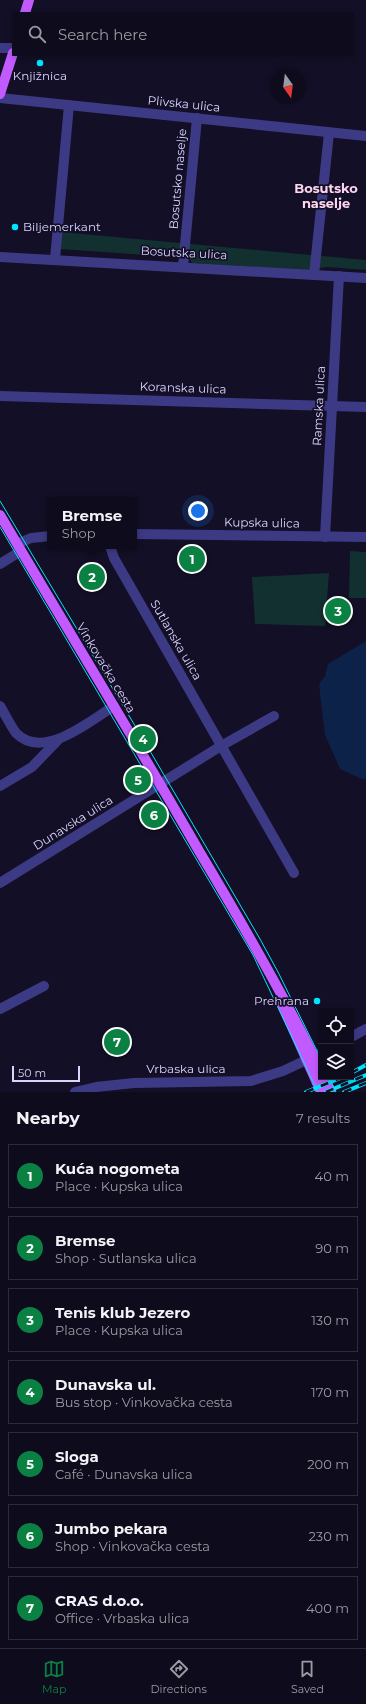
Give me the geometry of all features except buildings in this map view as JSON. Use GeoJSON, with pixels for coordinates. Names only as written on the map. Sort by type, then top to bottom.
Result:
{"type":"FeatureCollection","features":[{"type":"Feature","properties":{"kind":"main road"},"geometry":{"type":"LineString","coordinates":[[25,12],[29,0]]}},
{"type":"Feature","properties":{"kind":"main road"},"geometry":{"type":"LineString","coordinates":[[0,94],[4,68],[12,55]]}},
{"type":"Feature","properties":{"kind":"main road","name":"Vinkovačka cesta"},"geometry":{"type":"LineString","coordinates":[[0,515],[258,952],[296,1020],[318,1064]]}},
{"type":"Feature","properties":{"kind":"main road","name":"Vinkovačka cesta"},"geometry":{"type":"LineString","coordinates":[[273,980],[286,1017],[321,1092]]}},
{"type":"Feature","properties":{"kind":"main road"},"geometry":{"type":"LineString","coordinates":[[325,1080],[331,1092]]}},
{"type":"Feature","properties":{"kind":"street"},"geometry":{"type":"LineString","coordinates":[[0,48],[12,48]]}},
{"type":"Feature","properties":{"kind":"street","name":"Plivska ulica"},"geometry":{"type":"LineString","coordinates":[[0,98],[366,136]]}},
{"type":"Feature","properties":{"kind":"street"},"geometry":{"type":"LineString","coordinates":[[55,259],[69,104]]}},
{"type":"Feature","properties":{"kind":"street","name":"Bosutsko naselje"},"geometry":{"type":"LineString","coordinates":[[183,266],[197,118]]}},
{"type":"Feature","properties":{"kind":"street"},"geometry":{"type":"LineString","coordinates":[[314,275],[329,133]]}},
{"type":"Feature","properties":{"kind":"street","name":"Bosutska ulica"},"geometry":{"type":"LineString","coordinates":[[0,257],[183,266],[366,278]]}},
{"type":"Feature","properties":{"kind":"street","name":"Ramska ulica"},"geometry":{"type":"LineString","coordinates":[[325,537],[339,276]]}},
{"type":"Feature","properties":{"kind":"street","name":"Koranska ulica"},"geometry":{"type":"LineString","coordinates":[[0,396],[366,407]]}},
{"type":"Feature","properties":{"kind":"street","name":"Kupska ulica"},"geometry":{"type":"LineString","coordinates":[[137,534],[366,537]]}},
{"type":"Feature","properties":{"kind":"street"},"geometry":{"type":"LineString","coordinates":[[0,564],[31,538],[47,536]]}},
{"type":"Feature","properties":{"kind":"street","name":"Sutlanska ulica"},"geometry":{"type":"LineString","coordinates":[[111,549],[114,558],[294,873]]}},
{"type":"Feature","properties":{"kind":"street"},"geometry":{"type":"LineString","coordinates":[[0,706],[16,732],[21,736],[32,741],[45,742],[58,739]]}},
{"type":"Feature","properties":{"kind":"street"},"geometry":{"type":"LineString","coordinates":[[0,786],[32,767],[58,739],[114,706]]}},
{"type":"Feature","properties":{"kind":"street"},"geometry":{"type":"LineString","coordinates":[[160,784],[221,746],[274,716]]}},
{"type":"Feature","properties":{"kind":"street"},"geometry":{"type":"LineString","coordinates":[[32,741],[37,747],[40,759]]}},
{"type":"Feature","properties":{"kind":"street","name":"Dunavska ulica"},"geometry":{"type":"LineString","coordinates":[[0,884],[160,784]]}},
{"type":"Feature","properties":{"kind":"street"},"geometry":{"type":"LineString","coordinates":[[0,1009],[44,986]]}},
{"type":"Feature","properties":{"kind":"street"},"geometry":{"type":"LineString","coordinates":[[354,1035],[366,1029]]}},
{"type":"Feature","properties":{"kind":"street","name":"Vrbaska ulica"},"geometry":{"type":"LineString","coordinates":[[76,1092],[96,1087],[134,1083],[251,1081],[273,1075],[318,1054]]}},
{"type":"Feature","properties":{"kind":"green space"},"geometry":{"type":"Polygon","coordinates":[[[61,232],[366,260],[366,270],[327,267],[306,270],[192,263],[189,258],[60,249],[61,232]]]}},
{"type":"Feature","properties":{"kind":"green space"},"geometry":{"type":"Polygon","coordinates":[[[350,551],[366,552],[366,598],[349,598],[350,551]]]}},
{"type":"Feature","properties":{"kind":"green space"},"geometry":{"type":"Polygon","coordinates":[[[329,573],[325,626],[255,624],[252,577],[329,573]]]}},
{"type":"Feature","properties":{"kind":"water"},"geometry":{"type":"Polygon","coordinates":[[[366,641],[366,779],[362,779],[340,769],[325,735],[319,684],[325,676],[328,664],[366,641]]]}},
{"type":"Feature","properties":{"kind":"tram line"},"geometry":{"type":"LineString","coordinates":[[0,501],[143,739],[260,939],[318,1053]]}},
{"type":"Feature","properties":{"kind":"tram line"},"geometry":{"type":"LineString","coordinates":[[0,527],[253,955],[318,1092]]}},
{"type":"Feature","properties":{"kind":"tram line"},"geometry":{"type":"LineString","coordinates":[[330,1080],[336,1092]]}},
{"type":"Feature","properties":{"kind":"railway"},"geometry":{"type":"LineString","coordinates":[[354,1071],[366,1065]]}},
{"type":"Feature","properties":{"kind":"railway"},"geometry":{"type":"LineString","coordinates":[[326,1092],[366,1075]]}},
{"type":"Feature","properties":{"kind":"railway"},"geometry":{"type":"LineString","coordinates":[[306,1092],[336,1080]]}},
{"type":"Feature","properties":{"kind":"railway"},"geometry":{"type":"LineString","coordinates":[[344,1092],[366,1083]]}},
{"type":"Feature","properties":{"kind":"place","name":"Knjižnica"},"geometry":{"type":"Point","coordinates":[40,63]}},
{"type":"Feature","properties":{"kind":"place","name":"Biljemerkant"},"geometry":{"type":"Point","coordinates":[15,227]}},
{"type":"Feature","properties":{"kind":"place","name":"Kuća nogometa"},"geometry":{"type":"Point","coordinates":[192,559]}},
{"type":"Feature","properties":{"kind":"place","name":"Bremse"},"geometry":{"type":"Point","coordinates":[92,577]}},
{"type":"Feature","properties":{"kind":"place","name":"Tenis klub Jezero"},"geometry":{"type":"Point","coordinates":[338,611]}},
{"type":"Feature","properties":{"kind":"place","name":"Dunavska ul."},"geometry":{"type":"Point","coordinates":[143,739]}},
{"type":"Feature","properties":{"kind":"place","name":"Sloga"},"geometry":{"type":"Point","coordinates":[138,780]}},
{"type":"Feature","properties":{"kind":"place","name":"Jumbo pekara"},"geometry":{"type":"Point","coordinates":[154,815]}},
{"type":"Feature","properties":{"kind":"place","name":"Prehrana"},"geometry":{"type":"Point","coordinates":[317,1001]}},
{"type":"Feature","properties":{"kind":"place","name":"CRAS d.o.o."},"geometry":{"type":"Point","coordinates":[117,1042]}},
{"type":"Feature","properties":{"kind":"district","name":"Bosutsko naselje"},"geometry":{"type":"Point","coordinates":[326,196]}}]}
